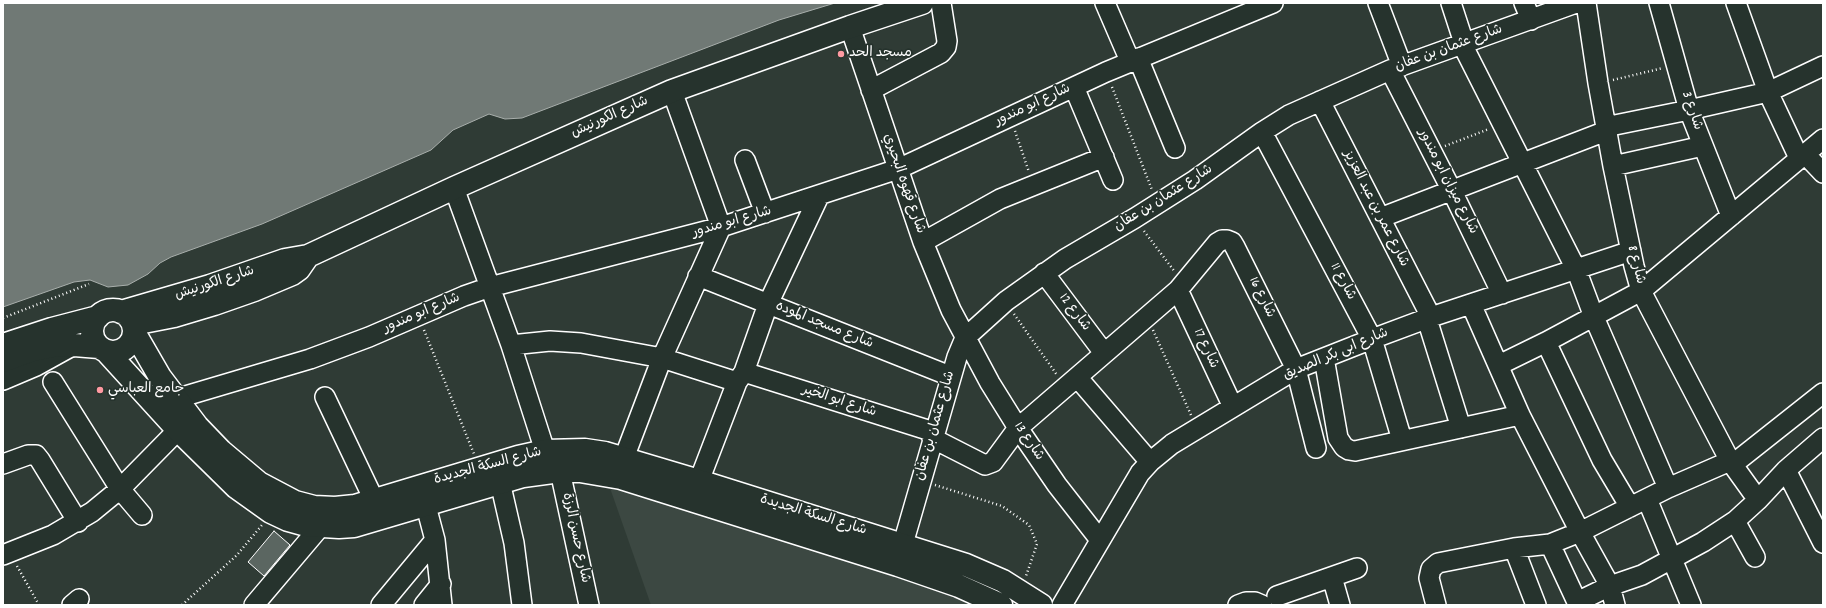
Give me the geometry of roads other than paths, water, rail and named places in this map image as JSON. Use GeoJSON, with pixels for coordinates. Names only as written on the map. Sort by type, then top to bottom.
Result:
{"type":"FeatureCollection","features":[{"type":"Feature","properties":{"kind":"main road","name":"شارع الكورنيش"},"geometry":{"type":"LineString","coordinates":[[129,323],[181,314],[254,290],[292,274],[299,269],[308,256],[454,188],[672,91],[850,27],[922,3]]}},
{"type":"Feature","properties":{"kind":"main road"},"geometry":{"type":"LineString","coordinates":[[3,346],[52,329],[98,317],[108,311],[129,323],[130,344],[125,349],[112,352],[74,345],[53,346],[33,350],[3,361]]}},
{"type":"Feature","properties":{"kind":"main road"},"geometry":{"type":"LineString","coordinates":[[98,317],[92,329],[95,342],[102,349]]}},
{"type":"Feature","properties":{"kind":"main road","name":"شارع السكة الجديدة"},"geometry":{"type":"LineString","coordinates":[[129,323],[175,399],[197,426],[221,451],[259,483],[276,494],[295,502],[314,507],[335,508],[355,506],[480,467],[545,452],[585,450],[624,458],[903,544],[966,565],[1020,591],[1042,605]]}},
{"type":"Feature","properties":{"kind":"main road","name":"شارع السكة الجديدة"},"geometry":{"type":"LineString","coordinates":[[102,349],[178,430],[236,487],[272,512],[288,520],[320,527],[354,526],[426,506],[523,476],[560,471],[601,474],[621,478],[898,565],[960,586],[1001,605]]}},
{"type":"Feature","properties":{"kind":"street"},"geometry":{"type":"LineString","coordinates":[[871,90],[941,53],[946,47],[947,40],[941,3]]}},
{"type":"Feature","properties":{"kind":"street"},"geometry":{"type":"LineString","coordinates":[[1106,3],[1175,148]]}},
{"type":"Feature","properties":{"kind":"street","name":"شارع ابو مندور"},"geometry":{"type":"LineString","coordinates":[[175,399],[310,359],[490,287],[721,227],[898,169],[1106,72],[1274,3]]}},
{"type":"Feature","properties":{"kind":"street","name":"شارع ميزان ابو مندور"},"geometry":{"type":"LineString","coordinates":[[1378,3],[1396,68],[1432,151],[1502,294]]}},
{"type":"Feature","properties":{"kind":"street"},"geometry":{"type":"LineString","coordinates":[[1451,3],[1463,44],[1576,269],[1594,317],[1668,488]]}},
{"type":"Feature","properties":{"kind":"street","name":"شارع عثمان بن عفان"},"geometry":{"type":"LineString","coordinates":[[903,544],[950,376],[965,338],[1006,301],[1044,273],[1158,204],[1289,115],[1320,100],[1396,68],[1463,44],[1528,11],[1576,3]]}},
{"type":"Feature","properties":{"kind":"street","name":"شارع 8"},"geometry":{"type":"LineString","coordinates":[[1586,3],[1598,83],[1613,166],[1630,251],[1641,291],[1731,463],[1758,500]]}},
{"type":"Feature","properties":{"kind":"street","name":"شارع 3"},"geometry":{"type":"LineString","coordinates":[[1659,3],[1689,110],[1731,216]]}},
{"type":"Feature","properties":{"kind":"street"},"geometry":{"type":"LineString","coordinates":[[1736,3],[1768,92],[1802,156],[1823,173]]}},
{"type":"Feature","properties":{"kind":"street","name":"شارع قهوه البحيري"},"geometry":{"type":"LineString","coordinates":[[850,27],[923,242],[942,289],[965,338]]}},
{"type":"Feature","properties":{"kind":"street"},"geometry":{"type":"LineString","coordinates":[[1380,218],[1452,191],[1606,129],[1768,92],[1823,66]]}},
{"type":"Feature","properties":{"kind":"street"},"geometry":{"type":"LineString","coordinates":[[1074,87],[1114,180]]}},
{"type":"Feature","properties":{"kind":"street"},"geometry":{"type":"LineString","coordinates":[[624,458],[662,358],[721,227],[672,91]]}},
{"type":"Feature","properties":{"kind":"street","name":"شارع عمر بن عبد العزيز"},"geometry":{"type":"LineString","coordinates":[[1320,100],[1429,318],[1461,428]]}},
{"type":"Feature","properties":{"kind":"street","name":"شارع 11"},"geometry":{"type":"LineString","coordinates":[[1262,132],[1372,339],[1402,440]]}},
{"type":"Feature","properties":{"kind":"street"},"geometry":{"type":"LineString","coordinates":[[1499,365],[1594,317],[1641,291],[1823,138]]}},
{"type":"Feature","properties":{"kind":"street"},"geometry":{"type":"LineString","coordinates":[[1613,166],[1703,146]]}},
{"type":"Feature","properties":{"kind":"street"},"geometry":{"type":"LineString","coordinates":[[923,242],[1000,200],[1104,157]]}},
{"type":"Feature","properties":{"kind":"street"},"geometry":{"type":"LineString","coordinates":[[746,160],[765,213]]}},
{"type":"Feature","properties":{"kind":"street"},"geometry":{"type":"LineString","coordinates":[[454,188],[511,345],[545,452]]}},
{"type":"Feature","properties":{"kind":"street"},"geometry":{"type":"LineString","coordinates":[[699,481],[768,304],[819,196]]}},
{"type":"Feature","properties":{"kind":"street","name":"شارع 16"},"geometry":{"type":"LineString","coordinates":[[1217,243],[1222,240],[1232,242],[1296,369]]}},
{"type":"Feature","properties":{"kind":"street","name":"شارع ابو الخير"},"geometry":{"type":"LineString","coordinates":[[511,345],[550,341],[581,342],[662,358],[740,377],[933,435],[985,465],[993,462],[1018,428],[1181,286],[1217,243]]}},
{"type":"Feature","properties":{"kind":"street","name":"شارع ابى بكر الصديق"},"geometry":{"type":"LineString","coordinates":[[1062,605],[1131,485],[1160,452],[1296,369],[1429,318],[1630,251]]}},
{"type":"Feature","properties":{"kind":"street","name":"شارع 12"},"geometry":{"type":"LineString","coordinates":[[1044,273],[1104,353]]}},
{"type":"Feature","properties":{"kind":"street","name":"شارع مسجد الموده"},"geometry":{"type":"LineString","coordinates":[[698,276],[950,376]]}},
{"type":"Feature","properties":{"kind":"street","name":"شارع 17"},"geometry":{"type":"LineString","coordinates":[[1181,286],[1233,407]]}},
{"type":"Feature","properties":{"kind":"street"},"geometry":{"type":"LineString","coordinates":[[1471,304],[1520,415],[1580,532],[1610,586],[1615,605]]}},
{"type":"Feature","properties":{"kind":"street","name":"شارع 13"},"geometry":{"type":"LineString","coordinates":[[965,338],[1018,428],[1057,485],[1100,540]]}},
{"type":"Feature","properties":{"kind":"street"},"geometry":{"type":"LineString","coordinates":[[1546,342],[1602,460],[1638,503],[1670,558],[1691,605]]}},
{"type":"Feature","properties":{"kind":"street"},"geometry":{"type":"LineString","coordinates":[[3,380],[36,366],[74,345]]}},
{"type":"Feature","properties":{"kind":"street"},"geometry":{"type":"LineString","coordinates":[[1324,358],[1338,438],[1344,447],[1355,451],[1520,415]]}},
{"type":"Feature","properties":{"kind":"street"},"geometry":{"type":"LineString","coordinates":[[1296,369],[1316,448]]}},
{"type":"Feature","properties":{"kind":"street"},"geometry":{"type":"LineString","coordinates":[[53,382],[120,489],[142,514]]}},
{"type":"Feature","properties":{"kind":"street"},"geometry":{"type":"LineString","coordinates":[[1072,382],[1150,462]]}},
{"type":"Feature","properties":{"kind":"street"},"geometry":{"type":"LineString","coordinates":[[1436,605],[1429,578],[1431,569],[1438,563],[1514,548],[1550,544],[1580,532],[1668,488],[1731,463],[1823,392]]}},
{"type":"Feature","properties":{"kind":"street"},"geometry":{"type":"LineString","coordinates":[[325,397],[374,500]]}},
{"type":"Feature","properties":{"kind":"street"},"geometry":{"type":"LineString","coordinates":[[6,553],[53,535],[78,522],[120,489],[178,430]]}},
{"type":"Feature","properties":{"kind":"street"},"geometry":{"type":"LineString","coordinates":[[1550,544],[1577,604],[1610,586],[1642,575],[1670,558],[1703,542],[1735,521],[1758,500],[1786,470],[1823,438]]}},
{"type":"Feature","properties":{"kind":"street"},"geometry":{"type":"LineString","coordinates":[[3,464],[28,455],[36,455],[78,522]]}},
{"type":"Feature","properties":{"kind":"street"},"geometry":{"type":"LineString","coordinates":[[1786,470],[1823,543]]}},
{"type":"Feature","properties":{"kind":"street","name":"شارع حسن الرزة"},"geometry":{"type":"LineString","coordinates":[[560,471],[589,605]]}},
{"type":"Feature","properties":{"kind":"street"},"geometry":{"type":"LineString","coordinates":[[500,482],[514,543],[522,605]]}},
{"type":"Feature","properties":{"kind":"street"},"geometry":{"type":"LineString","coordinates":[[426,506],[435,540],[441,584],[442,605]]}},
{"type":"Feature","properties":{"kind":"street"},"geometry":{"type":"LineString","coordinates":[[1735,521],[1755,557]]}},
{"type":"Feature","properties":{"kind":"street"},"geometry":{"type":"LineString","coordinates":[[254,605],[320,527]]}},
{"type":"Feature","properties":{"kind":"street"},"geometry":{"type":"LineString","coordinates":[[381,605],[435,540]]}},
{"type":"Feature","properties":{"kind":"street"},"geometry":{"type":"LineString","coordinates":[[1514,548],[1536,605]]}},
{"type":"Feature","properties":{"kind":"street"},"geometry":{"type":"LineString","coordinates":[[1238,605],[1246,602],[1270,601],[1357,568]]}},
{"type":"Feature","properties":{"kind":"street"},"geometry":{"type":"LineString","coordinates":[[1332,577],[1340,605]]}},
{"type":"Feature","properties":{"kind":"street"},"geometry":{"type":"LineString","coordinates":[[424,605],[441,584]]}},
{"type":"Feature","properties":{"kind":"place","name":"مسجد الحد"},"geometry":{"type":"Point","coordinates":[841,54]}},
{"type":"Feature","properties":{"kind":"place","name":"جامع العباسي"},"geometry":{"type":"Point","coordinates":[100,390]}}]}
